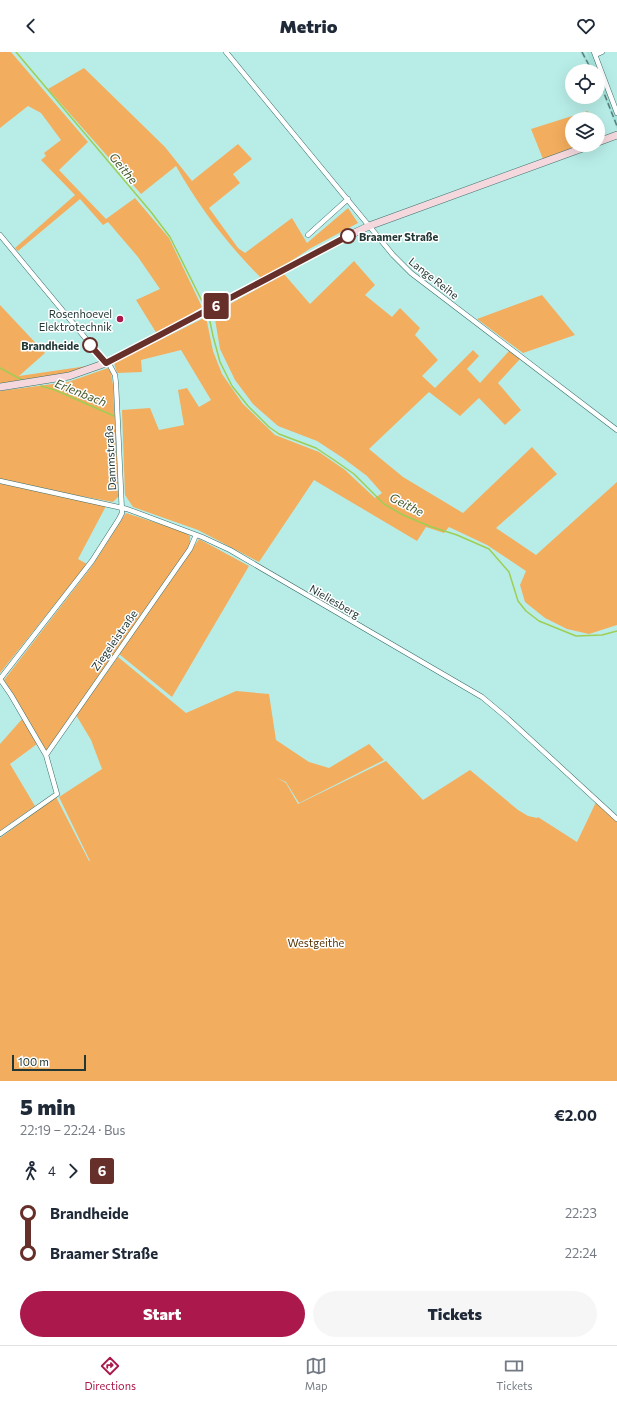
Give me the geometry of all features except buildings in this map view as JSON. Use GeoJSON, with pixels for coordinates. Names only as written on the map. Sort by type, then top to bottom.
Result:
{"type":"FeatureCollection","features":[{"type":"Feature","properties":{"kind":"street","name":"Lange Reihe"},"geometry":{"type":"LineString","coordinates":[[226,52],[369,226],[411,273],[617,430]]}},
{"type":"Feature","properties":{"kind":"street"},"geometry":{"type":"LineString","coordinates":[[602,52],[594,53],[617,113]]}},
{"type":"Feature","properties":{"kind":"street"},"geometry":{"type":"LineString","coordinates":[[605,139],[617,135]]}},
{"type":"Feature","properties":{"kind":"street"},"geometry":{"type":"LineString","coordinates":[[0,387],[69,376],[107,362],[369,226],[572,152]]}},
{"type":"Feature","properties":{"kind":"street"},"geometry":{"type":"LineString","coordinates":[[308,235],[348,200]]}},
{"type":"Feature","properties":{"kind":"street"},"geometry":{"type":"LineString","coordinates":[[0,235],[107,362]]}},
{"type":"Feature","properties":{"kind":"street","name":"Dammstraße"},"geometry":{"type":"LineString","coordinates":[[107,362],[115,375],[116,384],[122,507]]}},
{"type":"Feature","properties":{"kind":"street","name":"Nieliesberg"},"geometry":{"type":"LineString","coordinates":[[0,481],[122,507],[196,535],[230,550],[482,697],[506,716],[617,819]]}},
{"type":"Feature","properties":{"kind":"street"},"geometry":{"type":"LineString","coordinates":[[0,834],[57,794],[46,755],[0,679],[92,561],[119,519],[122,507]]}},
{"type":"Feature","properties":{"kind":"street","name":"Ziegeleistraße"},"geometry":{"type":"LineString","coordinates":[[46,755],[190,549],[196,535]]}},
{"type":"Feature","properties":{"kind":"shaded area"},"geometry":{"type":"Polygon","coordinates":[[[580,52],[584,52],[590,62],[586,52],[592,52],[597,64],[587,64],[580,52]]]}},
{"type":"Feature","properties":{"kind":"shaded area"},"geometry":{"type":"Polygon","coordinates":[[[605,85],[617,116],[617,130],[605,99],[605,85]]]}},
{"type":"Feature","properties":{"kind":"green space"},"geometry":{"type":"Polygon","coordinates":[[[0,52],[11,52],[88,142],[59,170],[106,219],[135,198],[169,238],[202,307],[157,334],[136,300],[160,289],[138,257],[108,222],[103,225],[80,199],[18,251],[15,248],[75,195],[41,160],[46,156],[44,153],[61,140],[41,113],[28,106],[0,128],[0,52]]]}},
{"type":"Feature","properties":{"kind":"green space"},"geometry":{"type":"Polygon","coordinates":[[[84,68],[165,147],[192,181],[238,144],[252,159],[233,174],[240,183],[209,208],[238,248],[245,253],[292,218],[307,243],[348,208],[358,223],[311,248],[268,276],[261,278],[237,252],[204,211],[176,166],[141,194],[48,89],[84,68]]]}},
{"type":"Feature","properties":{"kind":"green space"},"geometry":{"type":"Polygon","coordinates":[[[565,118],[565,151],[543,159],[531,129],[565,118]]]}},
{"type":"Feature","properties":{"kind":"green space"},"geometry":{"type":"Polygon","coordinates":[[[354,261],[375,285],[365,295],[392,317],[400,308],[420,328],[415,335],[438,360],[422,376],[435,388],[473,350],[479,356],[467,369],[480,383],[509,351],[520,359],[498,383],[521,410],[505,425],[479,398],[460,416],[429,392],[369,449],[403,477],[463,513],[532,447],[557,474],[496,528],[536,555],[617,482],[617,625],[589,634],[567,629],[545,618],[525,602],[520,585],[526,571],[487,545],[449,527],[444,533],[426,527],[417,541],[314,480],[259,562],[198,530],[133,507],[125,495],[122,410],[150,408],[159,430],[184,425],[178,390],[187,388],[199,407],[211,400],[181,350],[141,360],[142,372],[117,373],[114,363],[206,317],[213,351],[222,374],[243,404],[275,435],[319,452],[345,470],[375,498],[382,493],[367,476],[343,458],[317,441],[278,426],[253,404],[235,380],[220,349],[214,313],[284,274],[310,304],[354,261]]]}},
{"type":"Feature","properties":{"kind":"green space"},"geometry":{"type":"Polygon","coordinates":[[[542,295],[575,335],[523,353],[477,319],[542,295]]]}},
{"type":"Feature","properties":{"kind":"green space"},"geometry":{"type":"Polygon","coordinates":[[[0,305],[45,353],[19,376],[94,365],[75,372],[0,384],[0,305]]]}},
{"type":"Feature","properties":{"kind":"green space"},"geometry":{"type":"Polygon","coordinates":[[[108,368],[111,373],[113,385],[119,496],[113,502],[80,496],[81,501],[106,506],[78,559],[87,564],[0,673],[0,391],[68,382],[108,368]]]}},
{"type":"Feature","properties":{"kind":"green space"},"geometry":{"type":"Polygon","coordinates":[[[126,513],[184,532],[190,536],[190,545],[46,751],[4,680],[92,566],[126,513]]]}},
{"type":"Feature","properties":{"kind":"green space"},"geometry":{"type":"Polygon","coordinates":[[[199,539],[249,566],[172,697],[119,654],[199,539]]]}},
{"type":"Feature","properties":{"kind":"green space","name":"Westgeithe"},"geometry":{"type":"Polygon","coordinates":[[[118,657],[186,713],[236,691],[269,694],[276,740],[309,762],[329,768],[369,744],[384,760],[299,803],[286,782],[277,778],[286,783],[298,804],[386,761],[423,800],[470,770],[518,810],[528,816],[538,817],[577,842],[597,800],[617,819],[617,1081],[0,1081],[0,838],[56,797],[90,861],[59,797],[102,769],[91,740],[76,715],[118,657]]]}},
{"type":"Feature","properties":{"kind":"green space"},"geometry":{"type":"Polygon","coordinates":[[[23,718],[37,744],[10,764],[35,806],[0,831],[0,744],[23,718]]]}},
{"type":"Feature","properties":{"kind":"waterway","name":"Geithe"},"geometry":{"type":"LineString","coordinates":[[16,52],[151,212],[170,237],[204,305]]}},
{"type":"Feature","properties":{"kind":"waterway","name":"Geithe"},"geometry":{"type":"LineString","coordinates":[[209,317],[220,362],[232,386],[248,406],[269,427],[279,434],[316,448],[354,474],[384,504],[403,515],[429,526],[457,535],[489,549],[509,572],[518,601],[526,611],[539,621],[576,636],[602,635],[617,631]]}},
{"type":"Feature","properties":{"kind":"waterway","name":"Erlenbach"},"geometry":{"type":"LineString","coordinates":[[0,368],[22,380]]}},
{"type":"Feature","properties":{"kind":"waterway","name":"Erlenbach"},"geometry":{"type":"LineString","coordinates":[[41,386],[55,390],[114,416]]}},
{"type":"Feature","properties":{"kind":"railway"},"geometry":{"type":"LineString","coordinates":[[582,52],[588,64]]}},
{"type":"Feature","properties":{"kind":"railway"},"geometry":{"type":"LineString","coordinates":[[605,96],[617,126]]}},
{"type":"Feature","properties":{"kind":"bus line","name":"6"},"geometry":{"type":"LineString","coordinates":[[90,345],[106,363],[348,236]]}},
{"type":"Feature","properties":{"kind":"place","name":"Braamer Straße"},"geometry":{"type":"Point","coordinates":[348,236]}},
{"type":"Feature","properties":{"kind":"place","name":"Rosenhoevel Elektrotechnik"},"geometry":{"type":"Point","coordinates":[120,319]}},
{"type":"Feature","properties":{"kind":"place","name":"Brandheide"},"geometry":{"type":"Point","coordinates":[90,345]}}]}
